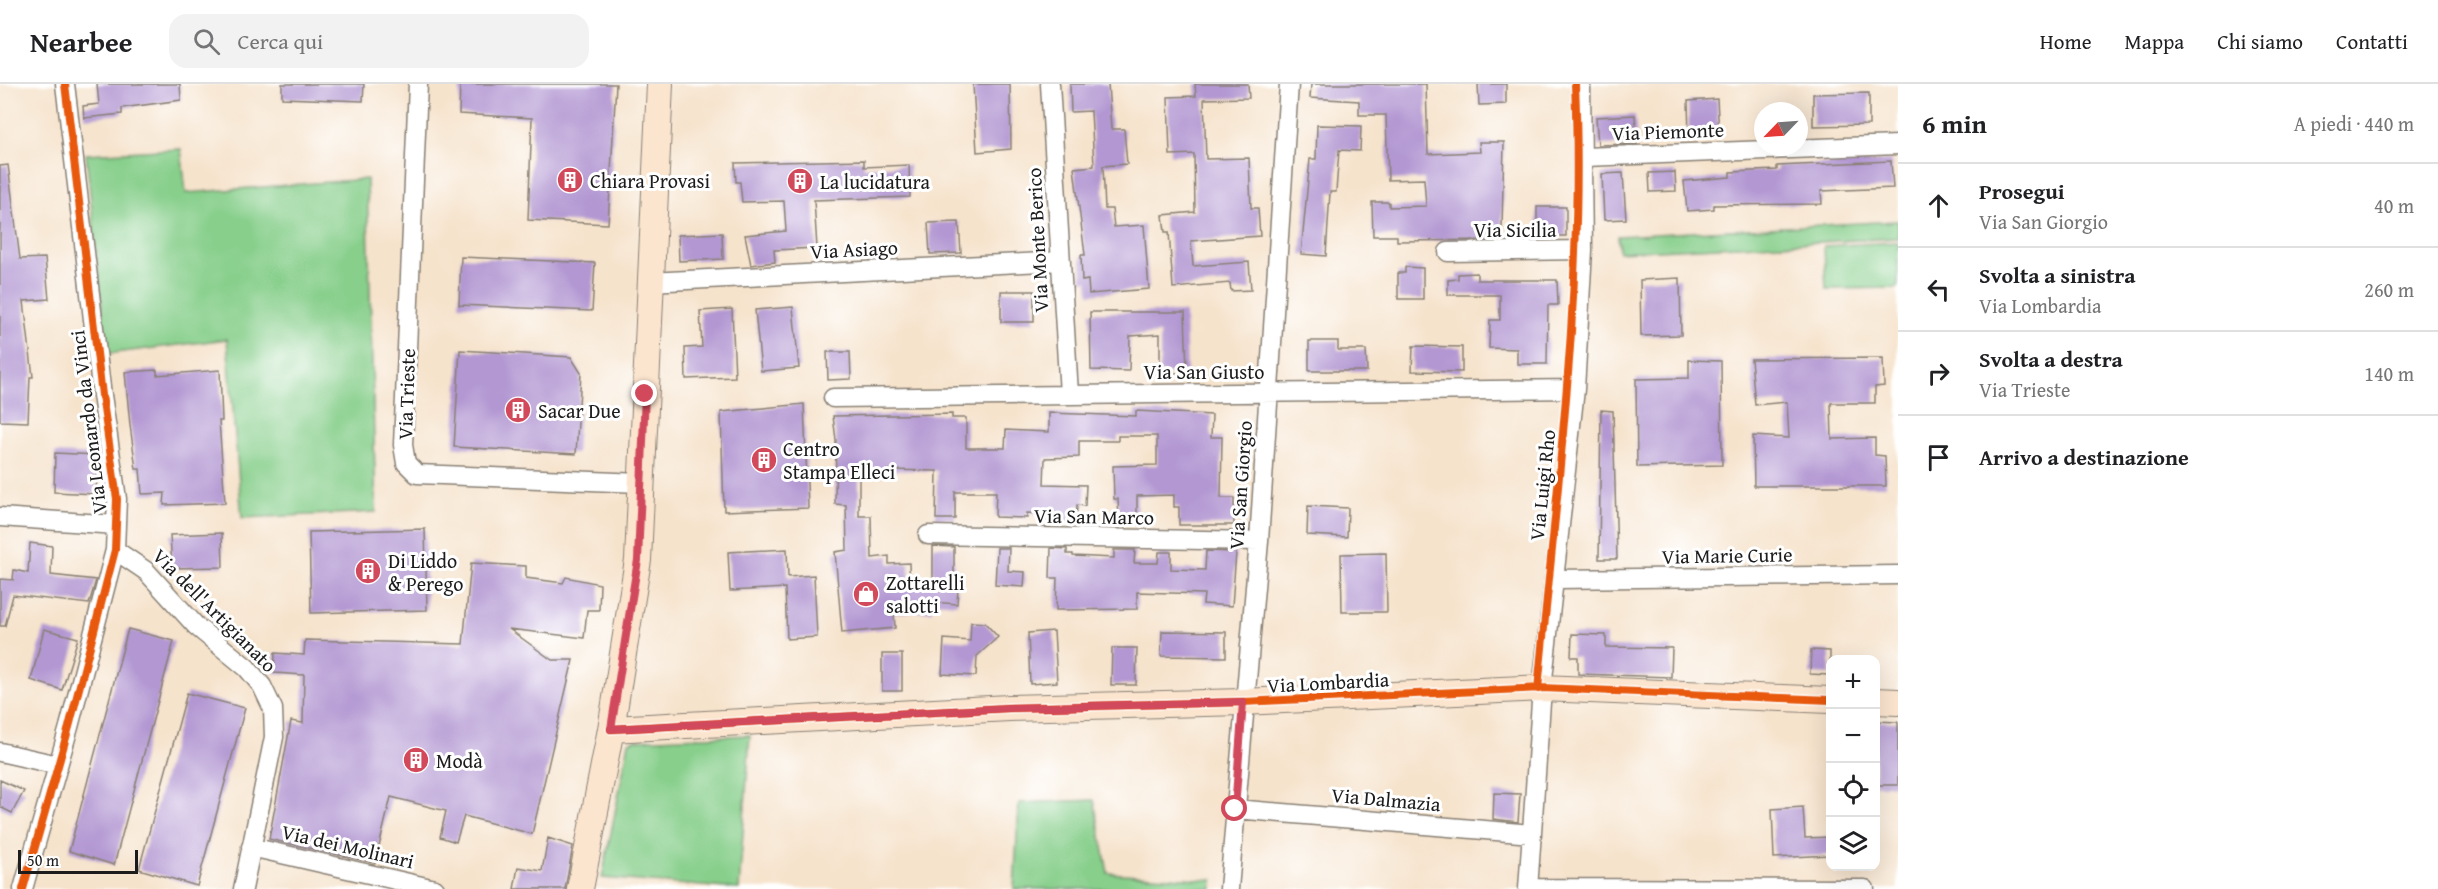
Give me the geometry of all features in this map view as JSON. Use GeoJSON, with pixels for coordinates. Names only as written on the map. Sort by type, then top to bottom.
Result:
{"type":"FeatureCollection","features":[{"type":"Feature","properties":{"kind":"street","name":"Via Leonardo da Vinci"},"geometry":{"type":"LineString","coordinates":[[23,889],[115,549],[117,499],[102,395],[65,84]]}},
{"type":"Feature","properties":{"kind":"street","name":"Via Trieste"},"geometry":{"type":"LineString","coordinates":[[418,84],[403,445],[406,463],[417,474],[641,483]]}},
{"type":"Feature","properties":{"kind":"street"},"geometry":{"type":"LineString","coordinates":[[580,889],[611,729],[638,560],[649,282],[660,84]]}},
{"type":"Feature","properties":{"kind":"street","name":"Via Monte Berico"},"geometry":{"type":"LineString","coordinates":[[1050,84],[1069,394]]}},
{"type":"Feature","properties":{"kind":"street","name":"Via San Giorgio"},"geometry":{"type":"LineString","coordinates":[[1229,889],[1243,702],[1259,541],[1289,84]]}},
{"type":"Feature","properties":{"kind":"street","name":"Via Luigi Rho"},"geometry":{"type":"LineString","coordinates":[[1528,889],[1542,688],[1556,579],[1575,389],[1583,250],[1584,157],[1581,84]]}},
{"type":"Feature","properties":{"kind":"street","name":"Via Piemonte"},"geometry":{"type":"LineString","coordinates":[[1584,157],[1898,146]]}},
{"type":"Feature","properties":{"kind":"street","name":"Via Sicilia"},"geometry":{"type":"LineString","coordinates":[[1448,252],[1583,250]]}},
{"type":"Feature","properties":{"kind":"street","name":"Via Asiago"},"geometry":{"type":"LineString","coordinates":[[649,282],[1061,261]]}},
{"type":"Feature","properties":{"kind":"street","name":"Via San Giusto"},"geometry":{"type":"LineString","coordinates":[[833,398],[1575,389]]}},
{"type":"Feature","properties":{"kind":"street"},"geometry":{"type":"LineString","coordinates":[[0,517],[116,525]]}},
{"type":"Feature","properties":{"kind":"street","name":"Via San Marco"},"geometry":{"type":"LineString","coordinates":[[928,535],[1259,541]]}},
{"type":"Feature","properties":{"kind":"street","name":"Via dell'Artigianato"},"geometry":{"type":"LineString","coordinates":[[115,549],[146,571],[196,626],[247,668],[262,686],[273,709],[274,737],[243,889]]}},
{"type":"Feature","properties":{"kind":"street","name":"Via Marie Curie"},"geometry":{"type":"LineString","coordinates":[[1556,579],[1898,575]]}},
{"type":"Feature","properties":{"kind":"street","name":"Via Lombardia"},"geometry":{"type":"LineString","coordinates":[[611,729],[1009,708],[1243,702],[1542,688],[1826,700]]}},
{"type":"Feature","properties":{"kind":"street"},"geometry":{"type":"LineString","coordinates":[[1880,701],[1898,702]]}},
{"type":"Feature","properties":{"kind":"street"},"geometry":{"type":"LineString","coordinates":[[0,752],[58,765]]}},
{"type":"Feature","properties":{"kind":"street","name":"Via Dalmazia"},"geometry":{"type":"LineString","coordinates":[[1235,809],[1532,834]]}},
{"type":"Feature","properties":{"kind":"street","name":"Via dei Molinari"},"geometry":{"type":"LineString","coordinates":[[251,847],[435,889]]}},
{"type":"Feature","properties":{"kind":"street"},"geometry":{"type":"LineString","coordinates":[[1528,889],[1866,889]]}},
{"type":"Feature","properties":{"kind":"green space"},"geometry":{"type":"Polygon","coordinates":[[[181,149],[186,193],[367,179],[376,512],[242,518],[227,339],[107,354],[86,154],[181,149]]]}},
{"type":"Feature","properties":{"kind":"green space"},"geometry":{"type":"Polygon","coordinates":[[[1898,221],[1898,238],[1619,252],[1618,236],[1898,221]]]}},
{"type":"Feature","properties":{"kind":"green space"},"geometry":{"type":"Polygon","coordinates":[[[1898,242],[1898,288],[1826,289],[1824,246],[1898,242]]]}},
{"type":"Feature","properties":{"kind":"green space"},"geometry":{"type":"Polygon","coordinates":[[[750,735],[739,889],[602,878],[629,742],[750,735]]]}},
{"type":"Feature","properties":{"kind":"green space"},"geometry":{"type":"Polygon","coordinates":[[[1094,800],[1108,873],[1213,880],[1212,889],[1014,889],[1019,803],[1094,800]]]}},
{"type":"Feature","properties":{"kind":"building"},"geometry":{"type":"Polygon","coordinates":[[[97,84],[180,84],[181,100],[122,108],[122,114],[84,118],[83,106],[99,104],[97,84]]]}},
{"type":"Feature","properties":{"kind":"building"},"geometry":{"type":"Polygon","coordinates":[[[282,84],[364,84],[363,101],[282,98],[282,84]]]}},
{"type":"Feature","properties":{"kind":"building"},"geometry":{"type":"Polygon","coordinates":[[[460,84],[616,84],[608,224],[528,220],[532,118],[459,114],[460,84]]]}},
{"type":"Feature","properties":{"kind":"building"},"geometry":{"type":"Polygon","coordinates":[[[973,84],[1010,84],[1011,149],[977,152],[973,84]]]}},
{"type":"Feature","properties":{"kind":"building"},"geometry":{"type":"Polygon","coordinates":[[[1070,84],[1108,84],[1111,129],[1124,129],[1127,164],[1103,166],[1105,209],[1112,209],[1114,227],[1144,225],[1149,289],[1089,294],[1088,280],[1082,281],[1081,255],[1085,255],[1074,168],[1094,166],[1091,111],[1071,112],[1070,84]]]}},
{"type":"Feature","properties":{"kind":"building"},"geometry":{"type":"Polygon","coordinates":[[[1195,84],[1248,84],[1249,98],[1204,99],[1206,159],[1249,158],[1251,208],[1258,208],[1260,236],[1191,241],[1193,266],[1249,262],[1251,290],[1231,291],[1230,283],[1173,288],[1169,232],[1165,232],[1163,215],[1195,212],[1194,154],[1170,155],[1168,97],[1196,96],[1195,84]]]}},
{"type":"Feature","properties":{"kind":"building"},"geometry":{"type":"Polygon","coordinates":[[[1311,84],[1426,84],[1428,154],[1480,152],[1479,142],[1504,142],[1502,228],[1493,228],[1493,240],[1397,241],[1397,236],[1373,236],[1372,202],[1389,202],[1389,207],[1426,206],[1424,179],[1388,180],[1386,115],[1359,115],[1359,101],[1310,98],[1311,84]]]}},
{"type":"Feature","properties":{"kind":"building"},"geometry":{"type":"Polygon","coordinates":[[[1478,84],[1506,84],[1506,104],[1479,105],[1478,84]]]}},
{"type":"Feature","properties":{"kind":"building"},"geometry":{"type":"Polygon","coordinates":[[[1869,93],[1869,125],[1813,126],[1813,94],[1869,93]]]}},
{"type":"Feature","properties":{"kind":"building"},"geometry":{"type":"Polygon","coordinates":[[[1717,99],[1719,135],[1689,137],[1688,101],[1717,99]]]}},
{"type":"Feature","properties":{"kind":"building"},"geometry":{"type":"Polygon","coordinates":[[[1635,115],[1637,144],[1598,145],[1596,117],[1635,115]]]}},
{"type":"Feature","properties":{"kind":"building"},"geometry":{"type":"Polygon","coordinates":[[[1317,125],[1361,126],[1360,151],[1339,150],[1336,192],[1330,192],[1326,256],[1301,254],[1310,159],[1316,159],[1317,125]]]}},
{"type":"Feature","properties":{"kind":"building"},"geometry":{"type":"Polygon","coordinates":[[[864,160],[864,167],[909,165],[910,197],[814,200],[817,248],[774,250],[775,262],[751,265],[745,235],[786,231],[784,201],[742,202],[740,182],[736,182],[735,163],[864,160]]]}},
{"type":"Feature","properties":{"kind":"building"},"geometry":{"type":"Polygon","coordinates":[[[1891,161],[1893,188],[1821,191],[1822,204],[1714,205],[1714,209],[1687,211],[1684,181],[1730,177],[1730,172],[1777,170],[1777,166],[1891,161]]]}},
{"type":"Feature","properties":{"kind":"building"},"geometry":{"type":"Polygon","coordinates":[[[8,165],[20,259],[45,258],[49,299],[24,301],[33,377],[30,377],[28,422],[0,421],[0,166],[8,165]]]}},
{"type":"Feature","properties":{"kind":"building"},"geometry":{"type":"Polygon","coordinates":[[[1675,172],[1676,191],[1650,192],[1649,173],[1675,172]]]}},
{"type":"Feature","properties":{"kind":"building"},"geometry":{"type":"Polygon","coordinates":[[[1623,173],[1626,219],[1604,220],[1602,174],[1623,173]]]}},
{"type":"Feature","properties":{"kind":"building"},"geometry":{"type":"Polygon","coordinates":[[[1537,207],[1566,207],[1566,236],[1537,236],[1537,207]]]}},
{"type":"Feature","properties":{"kind":"building"},"geometry":{"type":"Polygon","coordinates":[[[959,222],[961,253],[930,254],[928,223],[959,222]]]}},
{"type":"Feature","properties":{"kind":"building"},"geometry":{"type":"Polygon","coordinates":[[[722,233],[723,259],[679,261],[678,235],[722,233]]]}},
{"type":"Feature","properties":{"kind":"building"},"geometry":{"type":"Polygon","coordinates":[[[461,257],[595,263],[592,311],[459,305],[461,257]]]}},
{"type":"Feature","properties":{"kind":"building"},"geometry":{"type":"Polygon","coordinates":[[[1405,267],[1423,268],[1423,299],[1398,299],[1398,273],[1405,273],[1405,267]]]}},
{"type":"Feature","properties":{"kind":"building"},"geometry":{"type":"Polygon","coordinates":[[[1477,273],[1477,280],[1557,280],[1558,305],[1548,305],[1547,364],[1517,364],[1517,349],[1489,348],[1490,320],[1500,320],[1500,295],[1448,295],[1448,280],[1458,279],[1458,274],[1477,273]]]}},
{"type":"Feature","properties":{"kind":"building"},"geometry":{"type":"Polygon","coordinates":[[[1680,278],[1681,335],[1641,336],[1640,280],[1680,278]]]}},
{"type":"Feature","properties":{"kind":"building"},"geometry":{"type":"Polygon","coordinates":[[[1001,291],[1034,291],[1034,322],[1001,322],[1001,291]]]}},
{"type":"Feature","properties":{"kind":"building"},"geometry":{"type":"Polygon","coordinates":[[[793,307],[799,368],[761,371],[755,310],[793,307]]]}},
{"type":"Feature","properties":{"kind":"building"},"geometry":{"type":"Polygon","coordinates":[[[732,309],[735,377],[686,379],[685,348],[702,347],[700,311],[732,309]]]}},
{"type":"Feature","properties":{"kind":"building"},"geometry":{"type":"Polygon","coordinates":[[[1090,312],[1185,312],[1187,373],[1160,373],[1160,334],[1130,336],[1129,371],[1091,370],[1090,312]]]}},
{"type":"Feature","properties":{"kind":"building"},"geometry":{"type":"Polygon","coordinates":[[[1309,341],[1338,341],[1338,350],[1366,350],[1367,371],[1309,371],[1309,341]]]}},
{"type":"Feature","properties":{"kind":"building"},"geometry":{"type":"Polygon","coordinates":[[[1413,346],[1462,347],[1462,372],[1412,371],[1413,346]]]}},
{"type":"Feature","properties":{"kind":"building","name":"Sacar Due"},"geometry":{"type":"Polygon","coordinates":[[[460,350],[571,357],[581,373],[576,454],[454,447],[460,350]]]}},
{"type":"Feature","properties":{"kind":"building"},"geometry":{"type":"Polygon","coordinates":[[[827,352],[850,352],[851,379],[828,380],[827,352]]]}},
{"type":"Feature","properties":{"kind":"building"},"geometry":{"type":"Polygon","coordinates":[[[1883,358],[1884,386],[1875,387],[1875,403],[1831,403],[1832,439],[1875,438],[1875,455],[1885,456],[1886,486],[1754,486],[1753,436],[1789,438],[1787,402],[1755,405],[1751,359],[1883,358]]]}},
{"type":"Feature","properties":{"kind":"building"},"geometry":{"type":"Polygon","coordinates":[[[1689,360],[1721,361],[1722,465],[1637,467],[1636,379],[1689,378],[1689,360]]]}},
{"type":"Feature","properties":{"kind":"building"},"geometry":{"type":"Polygon","coordinates":[[[157,370],[157,375],[220,370],[222,421],[219,421],[225,503],[164,505],[165,493],[142,494],[140,469],[136,469],[125,372],[157,370]]]}},
{"type":"Feature","properties":{"kind":"building","name":"Centro Stampa Elleci"},"geometry":{"type":"Polygon","coordinates":[[[804,404],[808,508],[724,511],[721,412],[804,404]]]}},
{"type":"Feature","properties":{"kind":"building"},"geometry":{"type":"Polygon","coordinates":[[[1601,410],[1613,411],[1617,559],[1599,559],[1601,410]]]}},
{"type":"Feature","properties":{"kind":"building"},"geometry":{"type":"Polygon","coordinates":[[[1136,411],[1212,415],[1211,437],[1222,437],[1221,498],[1234,498],[1234,525],[1179,525],[1179,507],[1174,507],[1174,495],[1137,496],[1137,522],[1119,522],[1118,499],[1114,499],[1113,466],[1157,465],[1157,436],[1118,436],[1118,441],[1079,441],[1079,457],[1045,458],[1044,484],[1086,485],[1085,506],[1077,505],[1076,522],[1047,520],[1047,514],[1027,513],[1027,518],[995,517],[996,492],[955,492],[955,519],[936,519],[937,471],[887,470],[887,476],[859,476],[859,516],[871,516],[872,558],[889,556],[889,564],[909,563],[910,586],[933,584],[933,546],[954,547],[954,588],[958,588],[957,604],[932,602],[932,611],[894,613],[895,628],[842,633],[835,552],[847,550],[846,505],[835,504],[836,440],[833,416],[952,414],[952,418],[966,418],[966,448],[1005,448],[1006,430],[1049,432],[1049,413],[1136,416],[1136,411]]]}},
{"type":"Feature","properties":{"kind":"building"},"geometry":{"type":"Polygon","coordinates":[[[55,453],[98,455],[96,494],[54,492],[55,453]]]}},
{"type":"Feature","properties":{"kind":"building"},"geometry":{"type":"Polygon","coordinates":[[[1308,506],[1348,508],[1347,537],[1307,535],[1308,506]]]}},
{"type":"Feature","properties":{"kind":"building","name":"Di Liddo & Perego"},"geometry":{"type":"Polygon","coordinates":[[[425,529],[427,610],[311,613],[309,532],[425,529]]]}},
{"type":"Feature","properties":{"kind":"building"},"geometry":{"type":"Polygon","coordinates":[[[222,533],[223,567],[172,568],[170,535],[222,533]]]}},
{"type":"Feature","properties":{"kind":"building"},"geometry":{"type":"Polygon","coordinates":[[[30,543],[52,546],[51,575],[96,580],[89,604],[13,595],[5,626],[0,626],[0,579],[13,580],[14,570],[28,573],[30,543]]]}},
{"type":"Feature","properties":{"kind":"building"},"geometry":{"type":"Polygon","coordinates":[[[997,548],[1009,548],[1008,571],[1025,572],[1024,587],[995,585],[997,548]]]}},
{"type":"Feature","properties":{"kind":"building"},"geometry":{"type":"Polygon","coordinates":[[[1051,548],[1067,549],[1067,554],[1073,554],[1073,556],[1114,558],[1114,550],[1135,550],[1134,563],[1158,563],[1159,552],[1171,552],[1171,569],[1205,570],[1206,551],[1236,552],[1232,606],[1203,604],[1204,594],[1137,592],[1137,609],[1056,610],[1057,578],[1050,578],[1051,548]]]}},
{"type":"Feature","properties":{"kind":"building"},"geometry":{"type":"Polygon","coordinates":[[[787,549],[788,577],[814,575],[817,637],[787,639],[785,588],[730,591],[728,552],[787,549]]]}},
{"type":"Feature","properties":{"kind":"building"},"geometry":{"type":"Polygon","coordinates":[[[1386,553],[1387,612],[1342,612],[1341,554],[1386,553]]]}},
{"type":"Feature","properties":{"kind":"building","name":"Modà"},"geometry":{"type":"Polygon","coordinates":[[[471,563],[526,566],[526,578],[563,583],[566,577],[600,584],[599,610],[587,610],[584,638],[509,629],[552,660],[573,660],[532,834],[464,816],[456,842],[440,837],[446,811],[391,797],[375,863],[269,839],[291,721],[303,723],[304,675],[274,673],[275,653],[304,655],[305,640],[463,644],[471,563]]]}},
{"type":"Feature","properties":{"kind":"building"},"geometry":{"type":"Polygon","coordinates":[[[971,622],[985,623],[998,637],[977,656],[976,676],[942,674],[944,639],[970,641],[971,622]]]}},
{"type":"Feature","properties":{"kind":"building"},"geometry":{"type":"Polygon","coordinates":[[[44,629],[78,638],[62,690],[31,680],[44,629]]]}},
{"type":"Feature","properties":{"kind":"building"},"geometry":{"type":"Polygon","coordinates":[[[128,629],[174,641],[114,865],[69,851],[128,629]]]}},
{"type":"Feature","properties":{"kind":"building"},"geometry":{"type":"Polygon","coordinates":[[[1054,631],[1057,682],[1030,684],[1028,633],[1054,631]]]}},
{"type":"Feature","properties":{"kind":"building"},"geometry":{"type":"Polygon","coordinates":[[[1162,631],[1226,632],[1226,657],[1161,656],[1162,631]]]}},
{"type":"Feature","properties":{"kind":"building"},"geometry":{"type":"Polygon","coordinates":[[[1572,634],[1606,635],[1606,647],[1672,648],[1671,677],[1578,674],[1578,657],[1571,657],[1572,634]]]}},
{"type":"Feature","properties":{"kind":"building"},"geometry":{"type":"Polygon","coordinates":[[[1112,648],[1137,648],[1136,685],[1111,685],[1112,648]]]}},
{"type":"Feature","properties":{"kind":"building"},"geometry":{"type":"Polygon","coordinates":[[[1811,650],[1830,651],[1830,655],[1826,655],[1826,675],[1810,674],[1811,650]]]}},
{"type":"Feature","properties":{"kind":"building"},"geometry":{"type":"Polygon","coordinates":[[[882,654],[902,654],[902,691],[882,691],[882,654]]]}},
{"type":"Feature","properties":{"kind":"building"},"geometry":{"type":"Polygon","coordinates":[[[187,693],[245,708],[197,886],[139,869],[187,693]]]}},
{"type":"Feature","properties":{"kind":"building"},"geometry":{"type":"Polygon","coordinates":[[[1880,721],[1898,722],[1898,785],[1880,785],[1880,721]]]}},
{"type":"Feature","properties":{"kind":"building"},"geometry":{"type":"Polygon","coordinates":[[[0,780],[24,791],[12,813],[0,807],[0,780]]]}},
{"type":"Feature","properties":{"kind":"building"},"geometry":{"type":"Polygon","coordinates":[[[1494,793],[1520,794],[1518,822],[1493,819],[1494,793]]]}},
{"type":"Feature","properties":{"kind":"building"},"geometry":{"type":"Polygon","coordinates":[[[1803,807],[1805,838],[1826,837],[1826,855],[1774,858],[1772,809],[1803,807]]]}},
{"type":"Feature","properties":{"kind":"building"},"geometry":{"type":"Polygon","coordinates":[[[548,838],[573,846],[565,889],[514,889],[518,867],[542,871],[548,838]]]}},
{"type":"Feature","properties":{"kind":"cycle path"},"geometry":{"type":"LineString","coordinates":[[23,889],[69,727],[115,550],[117,499],[102,395],[65,84]]}},
{"type":"Feature","properties":{"kind":"cycle path"},"geometry":{"type":"LineString","coordinates":[[1538,689],[1567,387],[1572,311],[1577,160],[1575,84]]}},
{"type":"Feature","properties":{"kind":"cycle path"},"geometry":{"type":"LineString","coordinates":[[611,729],[1009,708],[1243,702],[1542,688],[1826,700]]}},
{"type":"Feature","properties":{"kind":"place","name":"Chiara Provasi"},"geometry":{"type":"Point","coordinates":[570,180]}},
{"type":"Feature","properties":{"kind":"place","name":"La lucidatura"},"geometry":{"type":"Point","coordinates":[800,181]}},
{"type":"Feature","properties":{"kind":"place","name":"Sacar Due"},"geometry":{"type":"Point","coordinates":[518,410]}},
{"type":"Feature","properties":{"kind":"place","name":"Centro Stampa Elleci"},"geometry":{"type":"Point","coordinates":[764,460]}},
{"type":"Feature","properties":{"kind":"place","name":"Di Liddo & Perego"},"geometry":{"type":"Point","coordinates":[368,571]}},
{"type":"Feature","properties":{"kind":"place","name":"Zottarelli salotti"},"geometry":{"type":"Point","coordinates":[866,594]}},
{"type":"Feature","properties":{"kind":"place","name":"Modà"},"geometry":{"type":"Point","coordinates":[416,760]}},
{"type":"Feature","properties":{"kind":"route"},"geometry":{"type":"LineString","coordinates":[[645,394],[638,560],[611,729],[1009,708],[1243,702],[1235,809]]}}]}
